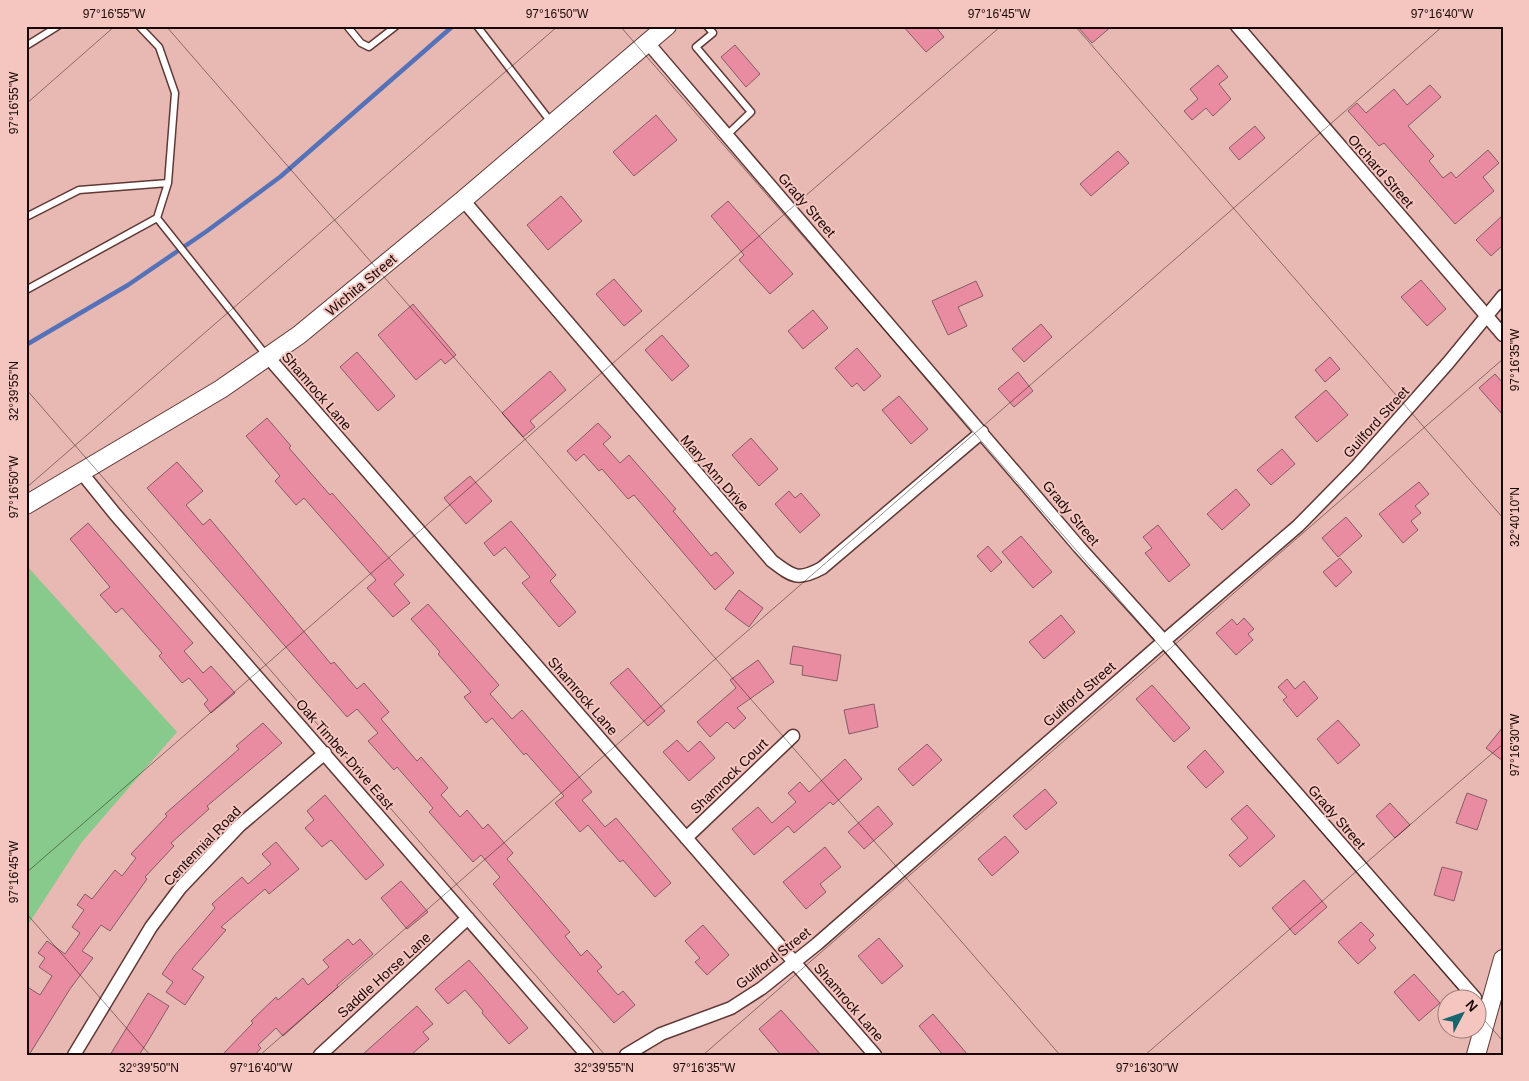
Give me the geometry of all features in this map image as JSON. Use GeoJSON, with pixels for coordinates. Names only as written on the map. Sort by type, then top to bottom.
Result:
{"type":"FeatureCollection","features":[{"type":"Feature","properties":{"kind":"main road","name":"Wichita Street"},"geometry":{"type":"LineString","coordinates":[[26,505],[221,389],[299,335],[463,200],[667,26]]}},
{"type":"Feature","properties":{"kind":"main road"},"geometry":{"type":"LineString","coordinates":[[1476,1055],[1503,959]]}},
{"type":"Feature","properties":{"kind":"street","name":"Orchard Street"},"geometry":{"type":"LineString","coordinates":[[1237,26],[1503,336]]}},
{"type":"Feature","properties":{"kind":"street","name":"Grady Street"},"geometry":{"type":"LineString","coordinates":[[648,43],[1079,547],[1164,641],[1466,988]]}},
{"type":"Feature","properties":{"kind":"street","name":"Mary Ann Drive"},"geometry":{"type":"LineString","coordinates":[[463,200],[772,561],[788,574],[806,577],[822,568],[982,432]]}},
{"type":"Feature","properties":{"kind":"street","name":"Guilford Street"},"geometry":{"type":"LineString","coordinates":[[626,1055],[661,1034],[731,1008],[762,988],[1298,526],[1356,467],[1448,363],[1485,315],[1503,296]]}},
{"type":"Feature","properties":{"kind":"street","name":"Shamrock Lane"},"geometry":{"type":"LineString","coordinates":[[268,357],[875,1055]]}},
{"type":"Feature","properties":{"kind":"street","name":"Oak Timber Drive East"},"geometry":{"type":"LineString","coordinates":[[81,472],[128,529],[587,1055]]}},
{"type":"Feature","properties":{"kind":"street","name":"Shamrock Court"},"geometry":{"type":"LineString","coordinates":[[686,838],[793,736]]}},
{"type":"Feature","properties":{"kind":"street","name":"Centennial Road"},"geometry":{"type":"LineString","coordinates":[[74,1055],[151,927],[181,887],[238,826],[325,753]]}},
{"type":"Feature","properties":{"kind":"street","name":"Saddle Horse Lane"},"geometry":{"type":"LineString","coordinates":[[320,1055],[468,918]]}},
{"type":"Feature","properties":{"kind":"lane"},"geometry":{"type":"LineString","coordinates":[[26,46],[58,26]]}},
{"type":"Feature","properties":{"kind":"lane"},"geometry":{"type":"LineString","coordinates":[[26,290],[157,218],[168,183],[175,93],[159,47],[139,26]]}},
{"type":"Feature","properties":{"kind":"lane"},"geometry":{"type":"LineString","coordinates":[[347,26],[361,43],[369,47],[396,26]]}},
{"type":"Feature","properties":{"kind":"lane"},"geometry":{"type":"LineString","coordinates":[[707,26],[713,33],[696,48],[751,112],[727,135]]}},
{"type":"Feature","properties":{"kind":"lane"},"geometry":{"type":"LineString","coordinates":[[478,27],[552,124]]}},
{"type":"Feature","properties":{"kind":"lane"},"geometry":{"type":"LineString","coordinates":[[26,217],[79,190],[168,183]]}},
{"type":"Feature","properties":{"kind":"lane"},"geometry":{"type":"LineString","coordinates":[[157,218],[268,357]]}},
{"type":"Feature","properties":{"kind":"green space"},"geometry":{"type":"Polygon","coordinates":[[[26,565],[177,732],[81,843],[26,928],[26,565]]]}},
{"type":"Feature","properties":{"kind":"building"},"geometry":{"type":"Polygon","coordinates":[[[903,26],[935,26],[944,37],[926,52],[903,26]]]}},
{"type":"Feature","properties":{"kind":"building"},"geometry":{"type":"Polygon","coordinates":[[[1077,26],[1112,26],[1092,43],[1077,26]]]}},
{"type":"Feature","properties":{"kind":"building"},"geometry":{"type":"Polygon","coordinates":[[[735,45],[760,74],[746,87],[721,57],[735,45]]]}},
{"type":"Feature","properties":{"kind":"building"},"geometry":{"type":"Polygon","coordinates":[[[1218,65],[1228,77],[1219,84],[1231,99],[1213,116],[1206,108],[1192,120],[1184,111],[1198,99],[1190,89],[1218,65]]]}},
{"type":"Feature","properties":{"kind":"building"},"geometry":{"type":"Polygon","coordinates":[[[1430,85],[1441,97],[1408,126],[1434,156],[1429,161],[1443,178],[1451,172],[1456,178],[1488,150],[1499,163],[1483,177],[1494,191],[1455,224],[1384,143],[1379,146],[1348,111],[1357,103],[1366,113],[1394,89],[1407,105],[1430,85]]]}},
{"type":"Feature","properties":{"kind":"building"},"geometry":{"type":"Polygon","coordinates":[[[656,115],[677,140],[634,176],[613,152],[656,115]]]}},
{"type":"Feature","properties":{"kind":"building"},"geometry":{"type":"Polygon","coordinates":[[[1255,126],[1265,138],[1239,160],[1229,148],[1255,126]]]}},
{"type":"Feature","properties":{"kind":"building"},"geometry":{"type":"Polygon","coordinates":[[[1118,151],[1129,163],[1091,196],[1080,184],[1118,151]]]}},
{"type":"Feature","properties":{"kind":"building"},"geometry":{"type":"Polygon","coordinates":[[[561,196],[582,221],[548,250],[527,225],[561,196]]]}},
{"type":"Feature","properties":{"kind":"building"},"geometry":{"type":"Polygon","coordinates":[[[728,201],[793,274],[770,294],[739,260],[744,255],[711,216],[728,201]]]}},
{"type":"Feature","properties":{"kind":"building"},"geometry":{"type":"Polygon","coordinates":[[[1503,215],[1503,245],[1491,256],[1476,240],[1503,215]]]}},
{"type":"Feature","properties":{"kind":"building"},"geometry":{"type":"Polygon","coordinates":[[[614,279],[642,311],[624,326],[596,294],[614,279]]]}},
{"type":"Feature","properties":{"kind":"building"},"geometry":{"type":"Polygon","coordinates":[[[1421,280],[1446,309],[1427,326],[1401,297],[1421,280]]]}},
{"type":"Feature","properties":{"kind":"building"},"geometry":{"type":"Polygon","coordinates":[[[976,281],[983,296],[958,307],[967,326],[948,335],[932,301],[976,281]]]}},
{"type":"Feature","properties":{"kind":"building"},"geometry":{"type":"Polygon","coordinates":[[[413,304],[456,355],[445,364],[441,359],[416,380],[378,335],[413,304]]]}},
{"type":"Feature","properties":{"kind":"building"},"geometry":{"type":"Polygon","coordinates":[[[813,310],[828,328],[803,349],[788,331],[813,310]]]}},
{"type":"Feature","properties":{"kind":"building"},"geometry":{"type":"Polygon","coordinates":[[[1041,324],[1052,337],[1024,362],[1012,349],[1041,324]]]}},
{"type":"Feature","properties":{"kind":"building"},"geometry":{"type":"Polygon","coordinates":[[[662,335],[689,366],[672,381],[645,350],[662,335]]]}},
{"type":"Feature","properties":{"kind":"building"},"geometry":{"type":"Polygon","coordinates":[[[857,348],[881,376],[864,391],[857,383],[852,387],[835,368],[857,348]]]}},
{"type":"Feature","properties":{"kind":"building"},"geometry":{"type":"Polygon","coordinates":[[[357,352],[395,396],[378,411],[340,367],[357,352]]]}},
{"type":"Feature","properties":{"kind":"building"},"geometry":{"type":"Polygon","coordinates":[[[1330,357],[1340,369],[1325,382],[1315,370],[1330,357]]]}},
{"type":"Feature","properties":{"kind":"building"},"geometry":{"type":"Polygon","coordinates":[[[550,371],[566,390],[530,421],[535,427],[523,437],[502,413],[550,371]]]}},
{"type":"Feature","properties":{"kind":"building"},"geometry":{"type":"Polygon","coordinates":[[[1018,372],[1033,391],[1014,407],[998,389],[1018,372]]]}},
{"type":"Feature","properties":{"kind":"building"},"geometry":{"type":"Polygon","coordinates":[[[1495,374],[1503,383],[1503,415],[1479,388],[1495,374]]]}},
{"type":"Feature","properties":{"kind":"building"},"geometry":{"type":"Polygon","coordinates":[[[1326,390],[1348,415],[1317,442],[1295,417],[1326,390]]]}},
{"type":"Feature","properties":{"kind":"building"},"geometry":{"type":"Polygon","coordinates":[[[899,396],[928,429],[911,444],[882,410],[899,396]]]}},
{"type":"Feature","properties":{"kind":"building"},"geometry":{"type":"Polygon","coordinates":[[[267,418],[291,446],[289,448],[330,495],[332,493],[404,575],[394,584],[410,603],[393,617],[367,588],[376,580],[304,498],[296,505],[275,481],[280,476],[246,436],[267,418]]]}},
{"type":"Feature","properties":{"kind":"building"},"geometry":{"type":"Polygon","coordinates":[[[598,423],[611,437],[603,444],[620,463],[629,455],[676,509],[673,511],[711,556],[716,552],[734,573],[715,590],[634,495],[628,499],[602,469],[599,471],[584,454],[576,461],[567,451],[598,423]]]}},
{"type":"Feature","properties":{"kind":"building"},"geometry":{"type":"Polygon","coordinates":[[[751,438],[778,469],[759,486],[732,455],[751,438]]]}},
{"type":"Feature","properties":{"kind":"building"},"geometry":{"type":"Polygon","coordinates":[[[1282,449],[1295,464],[1271,485],[1257,470],[1282,449]]]}},
{"type":"Feature","properties":{"kind":"building"},"geometry":{"type":"Polygon","coordinates":[[[177,462],[203,491],[186,505],[203,525],[210,519],[331,664],[334,662],[357,689],[364,683],[389,712],[381,719],[417,761],[421,757],[448,788],[441,795],[460,817],[467,810],[483,829],[488,824],[513,853],[507,859],[570,932],[565,936],[581,956],[587,950],[602,967],[597,971],[618,995],[623,991],[635,1005],[614,1023],[493,884],[500,877],[481,855],[473,862],[429,812],[433,808],[397,767],[394,770],[368,741],[378,733],[357,709],[347,717],[147,488],[177,462]]]}},
{"type":"Feature","properties":{"kind":"building"},"geometry":{"type":"Polygon","coordinates":[[[470,476],[492,501],[466,524],[444,498],[470,476]]]}},
{"type":"Feature","properties":{"kind":"building"},"geometry":{"type":"Polygon","coordinates":[[[1419,482],[1429,494],[1415,506],[1421,513],[1411,521],[1418,530],[1403,543],[1379,514],[1419,482]]]}},
{"type":"Feature","properties":{"kind":"building"},"geometry":{"type":"Polygon","coordinates":[[[1236,489],[1250,505],[1222,530],[1207,514],[1236,489]]]}},
{"type":"Feature","properties":{"kind":"building"},"geometry":{"type":"Polygon","coordinates":[[[789,491],[795,498],[801,493],[820,515],[800,533],[775,504],[789,491]]]}},
{"type":"Feature","properties":{"kind":"building"},"geometry":{"type":"Polygon","coordinates":[[[1346,517],[1362,536],[1338,557],[1322,538],[1346,517]]]}},
{"type":"Feature","properties":{"kind":"building"},"geometry":{"type":"Polygon","coordinates":[[[511,521],[556,575],[550,581],[576,612],[559,627],[522,583],[530,577],[505,547],[494,556],[484,543],[511,521]]]}},
{"type":"Feature","properties":{"kind":"building"},"geometry":{"type":"Polygon","coordinates":[[[88,523],[193,643],[184,651],[203,673],[211,666],[235,693],[211,713],[204,704],[208,700],[189,678],[182,683],[159,656],[162,653],[122,608],[116,613],[100,595],[110,587],[70,539],[88,523]]]}},
{"type":"Feature","properties":{"kind":"building"},"geometry":{"type":"Polygon","coordinates":[[[1158,525],[1190,565],[1169,582],[1145,553],[1152,548],[1143,537],[1158,525]]]}},
{"type":"Feature","properties":{"kind":"building"},"geometry":{"type":"Polygon","coordinates":[[[1021,536],[1052,572],[1033,588],[1002,552],[1021,536]]]}},
{"type":"Feature","properties":{"kind":"building"},"geometry":{"type":"Polygon","coordinates":[[[988,546],[1002,562],[991,572],[977,556],[988,546]]]}},
{"type":"Feature","properties":{"kind":"building"},"geometry":{"type":"Polygon","coordinates":[[[1340,558],[1352,572],[1336,587],[1323,572],[1340,558]]]}},
{"type":"Feature","properties":{"kind":"building"},"geometry":{"type":"Polygon","coordinates":[[[739,590],[763,608],[749,627],[725,609],[739,590]]]}},
{"type":"Feature","properties":{"kind":"building"},"geometry":{"type":"Polygon","coordinates":[[[428,604],[499,685],[490,694],[512,719],[522,710],[592,792],[582,800],[605,827],[616,818],[671,883],[655,897],[623,860],[620,862],[588,825],[580,832],[555,803],[564,796],[526,753],[524,755],[492,718],[486,723],[464,697],[471,692],[411,619],[428,604]]]}},
{"type":"Feature","properties":{"kind":"building"},"geometry":{"type":"Polygon","coordinates":[[[1061,615],[1075,632],[1044,659],[1029,642],[1061,615]]]}},
{"type":"Feature","properties":{"kind":"building"},"geometry":{"type":"Polygon","coordinates":[[[1244,618],[1254,629],[1248,634],[1253,640],[1236,655],[1216,633],[1232,619],[1237,625],[1244,618]]]}},
{"type":"Feature","properties":{"kind":"building"},"geometry":{"type":"Polygon","coordinates":[[[793,646],[841,655],[837,681],[802,675],[803,666],[790,664],[793,646]]]}},
{"type":"Feature","properties":{"kind":"building"},"geometry":{"type":"Polygon","coordinates":[[[758,660],[774,682],[737,708],[746,718],[734,729],[727,722],[710,737],[697,722],[736,688],[730,680],[758,660]]]}},
{"type":"Feature","properties":{"kind":"building"},"geometry":{"type":"Polygon","coordinates":[[[628,668],[665,711],[648,726],[610,683],[628,668]]]}},
{"type":"Feature","properties":{"kind":"building"},"geometry":{"type":"Polygon","coordinates":[[[1287,679],[1295,689],[1304,681],[1318,698],[1297,717],[1283,700],[1287,697],[1278,687],[1287,679]]]}},
{"type":"Feature","properties":{"kind":"building"},"geometry":{"type":"Polygon","coordinates":[[[1152,685],[1190,728],[1174,742],[1136,699],[1152,685]]]}},
{"type":"Feature","properties":{"kind":"building"},"geometry":{"type":"Polygon","coordinates":[[[874,704],[878,727],[849,734],[844,710],[874,704]]]}},
{"type":"Feature","properties":{"kind":"building"},"geometry":{"type":"Polygon","coordinates":[[[1338,720],[1360,745],[1338,764],[1317,739],[1338,720]]]}},
{"type":"Feature","properties":{"kind":"building"},"geometry":{"type":"Polygon","coordinates":[[[263,723],[282,743],[207,806],[209,809],[171,843],[174,846],[145,877],[147,879],[110,931],[101,925],[82,951],[93,958],[70,989],[29,1055],[26,1055],[26,986],[40,995],[52,976],[39,967],[45,958],[38,953],[47,941],[65,954],[80,933],[72,927],[84,910],[77,905],[85,894],[92,899],[115,870],[122,876],[136,858],[131,854],[167,816],[165,814],[239,749],[236,746],[263,723]]]}},
{"type":"Feature","properties":{"kind":"building"},"geometry":{"type":"Polygon","coordinates":[[[1503,727],[1503,761],[1486,748],[1503,727]]]}},
{"type":"Feature","properties":{"kind":"building"},"geometry":{"type":"Polygon","coordinates":[[[677,740],[688,752],[700,741],[715,758],[689,781],[663,752],[677,740]]]}},
{"type":"Feature","properties":{"kind":"building"},"geometry":{"type":"Polygon","coordinates":[[[927,744],[942,760],[913,786],[898,769],[927,744]]]}},
{"type":"Feature","properties":{"kind":"building"},"geometry":{"type":"Polygon","coordinates":[[[1205,750],[1224,772],[1206,788],[1187,767],[1205,750]]]}},
{"type":"Feature","properties":{"kind":"building"},"geometry":{"type":"Polygon","coordinates":[[[845,759],[862,779],[833,805],[830,802],[794,833],[788,826],[754,855],[732,829],[758,807],[772,823],[796,802],[788,793],[800,782],[809,792],[845,759]]]}},
{"type":"Feature","properties":{"kind":"building"},"geometry":{"type":"Polygon","coordinates":[[[1045,789],[1057,803],[1026,830],[1013,816],[1045,789]]]}},
{"type":"Feature","properties":{"kind":"building"},"geometry":{"type":"Polygon","coordinates":[[[1467,793],[1487,800],[1477,830],[1456,823],[1467,793]]]}},
{"type":"Feature","properties":{"kind":"building"},"geometry":{"type":"Polygon","coordinates":[[[325,795],[384,865],[366,880],[331,840],[322,847],[305,828],[314,820],[307,811],[325,795]]]}},
{"type":"Feature","properties":{"kind":"building"},"geometry":{"type":"Polygon","coordinates":[[[1390,803],[1410,825],[1395,838],[1376,816],[1390,803]]]}},
{"type":"Feature","properties":{"kind":"building"},"geometry":{"type":"Polygon","coordinates":[[[1247,805],[1275,836],[1240,867],[1229,855],[1248,838],[1231,819],[1247,805]]]}},
{"type":"Feature","properties":{"kind":"building"},"geometry":{"type":"Polygon","coordinates":[[[878,806],[893,824],[864,849],[848,832],[878,806]]]}},
{"type":"Feature","properties":{"kind":"building"},"geometry":{"type":"Polygon","coordinates":[[[1005,836],[1019,852],[992,876],[978,859],[1005,836]]]}},
{"type":"Feature","properties":{"kind":"building"},"geometry":{"type":"Polygon","coordinates":[[[276,842],[299,869],[269,894],[265,889],[221,927],[226,930],[192,969],[204,977],[185,1005],[166,992],[173,982],[162,974],[175,955],[215,908],[212,904],[242,877],[248,884],[271,864],[262,854],[276,842]]]}},
{"type":"Feature","properties":{"kind":"building"},"geometry":{"type":"Polygon","coordinates":[[[825,847],[841,867],[820,884],[826,892],[806,909],[783,882],[825,847]]]}},
{"type":"Feature","properties":{"kind":"building"},"geometry":{"type":"Polygon","coordinates":[[[1442,867],[1462,872],[1454,901],[1434,895],[1442,867]]]}},
{"type":"Feature","properties":{"kind":"building"},"geometry":{"type":"Polygon","coordinates":[[[1304,880],[1327,907],[1295,935],[1272,908],[1304,880]]]}},
{"type":"Feature","properties":{"kind":"building"},"geometry":{"type":"Polygon","coordinates":[[[401,881],[428,912],[407,929],[381,898],[401,881]]]}},
{"type":"Feature","properties":{"kind":"building"},"geometry":{"type":"Polygon","coordinates":[[[1361,922],[1374,935],[1369,940],[1376,948],[1358,964],[1338,942],[1361,922]]]}},
{"type":"Feature","properties":{"kind":"building"},"geometry":{"type":"Polygon","coordinates":[[[703,925],[729,955],[707,975],[695,962],[700,958],[685,941],[703,925]]]}},
{"type":"Feature","properties":{"kind":"building"},"geometry":{"type":"Polygon","coordinates":[[[879,938],[903,966],[882,984],[858,956],[879,938]]]}},
{"type":"Feature","properties":{"kind":"building"},"geometry":{"type":"Polygon","coordinates":[[[348,939],[353,945],[360,939],[373,954],[283,1036],[276,1028],[258,1045],[261,1048],[255,1055],[222,1055],[253,1023],[251,1021],[276,997],[278,1000],[303,978],[308,985],[329,967],[323,960],[348,939]]]}},
{"type":"Feature","properties":{"kind":"building"},"geometry":{"type":"Polygon","coordinates":[[[469,960],[528,1028],[509,1044],[465,990],[448,1004],[435,989],[469,960]]]}},
{"type":"Feature","properties":{"kind":"building"},"geometry":{"type":"Polygon","coordinates":[[[1414,974],[1436,999],[1436,1006],[1419,1021],[1394,992],[1414,974]]]}},
{"type":"Feature","properties":{"kind":"building"},"geometry":{"type":"Polygon","coordinates":[[[148,993],[169,1006],[148,1041],[139,1055],[110,1055],[148,993]]]}},
{"type":"Feature","properties":{"kind":"building"},"geometry":{"type":"Polygon","coordinates":[[[417,1006],[433,1024],[423,1032],[429,1039],[411,1055],[362,1055],[417,1006]]]}},
{"type":"Feature","properties":{"kind":"building"},"geometry":{"type":"Polygon","coordinates":[[[781,1010],[821,1055],[781,1055],[759,1029],[781,1010]]]}},
{"type":"Feature","properties":{"kind":"building"},"geometry":{"type":"Polygon","coordinates":[[[933,1014],[968,1055],[943,1055],[919,1026],[933,1014]]]}},
{"type":"Feature","properties":{"kind":"waterway"},"geometry":{"type":"LineString","coordinates":[[26,345],[128,285],[207,231],[280,177],[453,26]]}}]}
